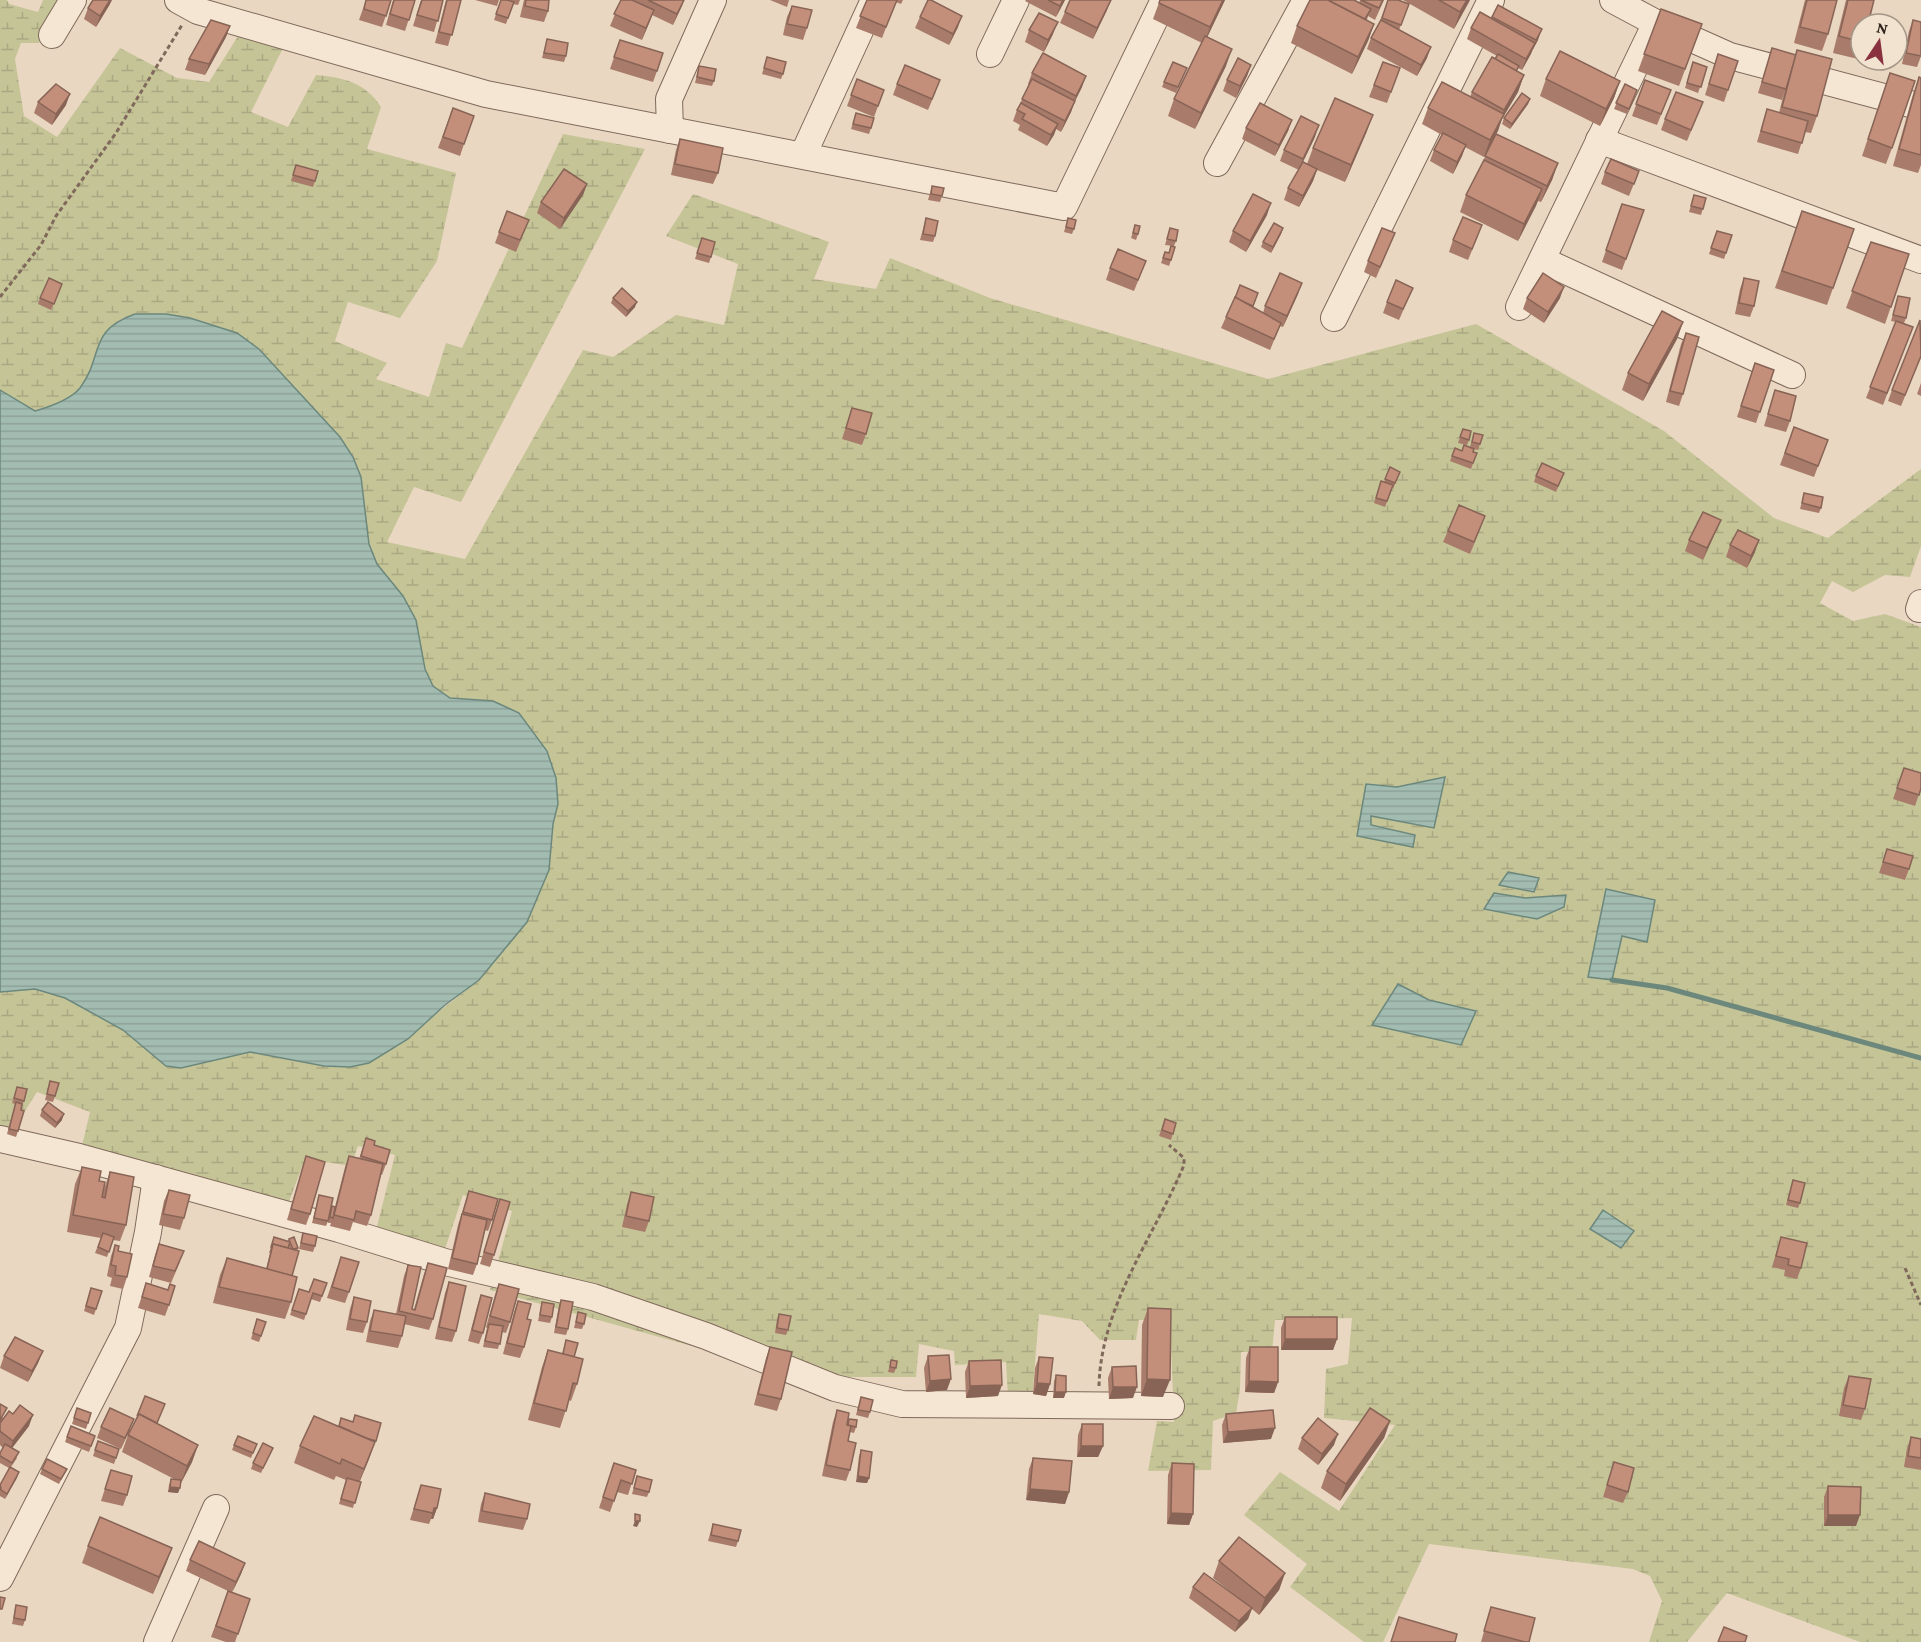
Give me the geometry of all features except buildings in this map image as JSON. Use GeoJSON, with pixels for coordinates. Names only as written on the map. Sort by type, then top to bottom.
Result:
{"type":"FeatureCollection","features":[{"type":"Feature","properties":{"kind":"street"},"geometry":{"type":"LineString","coordinates":[[52,35],[73,0]]}},
{"type":"Feature","properties":{"kind":"street"},"geometry":{"type":"LineString","coordinates":[[803,155],[874,0]]}},
{"type":"Feature","properties":{"kind":"street"},"geometry":{"type":"LineString","coordinates":[[990,54],[1016,0]]}},
{"type":"Feature","properties":{"kind":"street"},"geometry":{"type":"LineString","coordinates":[[188,5],[486,94],[1064,207],[1164,0]]}},
{"type":"Feature","properties":{"kind":"street"},"geometry":{"type":"LineString","coordinates":[[1217,163],[1306,0]]}},
{"type":"Feature","properties":{"kind":"street"},"geometry":{"type":"LineString","coordinates":[[1334,318],[1491,0]]}},
{"type":"Feature","properties":{"kind":"street"},"geometry":{"type":"LineString","coordinates":[[1613,0],[1656,23],[1730,56],[1921,107]]}},
{"type":"Feature","properties":{"kind":"street"},"geometry":{"type":"LineString","coordinates":[[670,130],[669,99],[710,1]]}},
{"type":"Feature","properties":{"kind":"street"},"geometry":{"type":"LineString","coordinates":[[1519,307],[1656,23]]}},
{"type":"Feature","properties":{"kind":"street"},"geometry":{"type":"LineString","coordinates":[[1599,140],[1921,260]]}},
{"type":"Feature","properties":{"kind":"street"},"geometry":{"type":"LineString","coordinates":[[1542,260],[1792,375]]}},
{"type":"Feature","properties":{"kind":"street"},"geometry":{"type":"LineString","coordinates":[[0,1139],[156,1178],[339,1229],[445,1262],[593,1297],[706,1336],[836,1389],[903,1404],[1171,1406]]}},
{"type":"Feature","properties":{"kind":"street"},"geometry":{"type":"LineString","coordinates":[[0,1578],[128,1328],[148,1232],[156,1178]]}},
{"type":"Feature","properties":{"kind":"street"},"geometry":{"type":"LineString","coordinates":[[158,1642],[216,1508]]}},
{"type":"Feature","properties":{"kind":"path"},"geometry":{"type":"LineString","coordinates":[[0,297],[41,245],[57,216],[116,133],[189,13],[188,5]]}},
{"type":"Feature","properties":{"kind":"path"},"geometry":{"type":"LineString","coordinates":[[1098,1405],[1101,1353],[1112,1315],[1184,1165],[1184,1158],[1169,1145]]}},
{"type":"Feature","properties":{"kind":"path"},"geometry":{"type":"LineString","coordinates":[[1905,1268],[1921,1305]]}},
{"type":"Feature","properties":{"kind":"green space"},"geometry":{"type":"Polygon","coordinates":[[[0,0],[7,0],[9,4],[38,12],[43,0],[61,0],[39,43],[21,43],[15,59],[24,116],[57,137],[120,48],[177,78],[209,82],[240,33],[284,46],[251,112],[288,127],[316,75],[335,77],[361,87],[381,107],[367,149],[456,173],[437,261],[400,318],[348,302],[335,341],[387,363],[376,379],[429,397],[446,343],[462,348],[563,134],[645,149],[461,502],[414,487],[387,542],[465,559],[583,350],[613,357],[676,315],[724,325],[738,264],[666,236],[693,194],[829,242],[814,279],[876,289],[890,258],[990,298],[1268,379],[1476,324],[1664,431],[1774,518],[1828,538],[1921,469],[1921,546],[1910,577],[1885,575],[1853,592],[1832,581],[1820,603],[1853,621],[1885,614],[1921,627],[1921,1642],[1860,1642],[1727,1593],[1687,1642],[1649,1642],[1662,1601],[1650,1576],[1633,1569],[1429,1544],[1383,1642],[1364,1642],[1290,1587],[1307,1564],[1244,1515],[1280,1472],[1339,1511],[1395,1425],[1324,1418],[1326,1369],[1348,1364],[1352,1318],[1275,1320],[1272,1352],[1241,1352],[1240,1390],[1236,1413],[1213,1421],[1211,1470],[1148,1471],[1157,1421],[1174,1422],[1170,1320],[1139,1320],[1136,1340],[1100,1340],[1082,1321],[1039,1314],[1032,1401],[1008,1397],[1006,1362],[955,1365],[954,1351],[919,1344],[916,1377],[804,1377],[490,1290],[512,1211],[463,1195],[440,1264],[373,1242],[395,1155],[358,1146],[351,1166],[305,1159],[282,1220],[77,1167],[90,1112],[37,1092],[0,1147],[0,992],[35,989],[65,998],[123,1030],[166,1066],[181,1068],[250,1052],[274,1054],[388,1052],[479,980],[527,922],[549,870],[553,824],[558,804],[547,751],[519,713],[493,701],[450,698],[433,686],[425,669],[403,596],[377,564],[369,544],[361,477],[353,457],[259,349],[237,333],[125,317],[105,334],[85,382],[68,398],[35,411],[0,390],[0,0]],[[1445,777],[1397,787],[1366,784],[1357,836],[1413,847],[1415,835],[1370,825],[1371,816],[1445,777]],[[1494,893],[1484,909],[1565,895],[1525,898],[1494,893]],[[1654,900],[1622,936],[1647,941],[1654,900]],[[1398,984],[1373,1024],[1476,1011],[1429,1000],[1398,984]]]}},
{"type":"Feature","properties":{"kind":"shaded area"},"geometry":{"type":"Polygon","coordinates":[[[135,314],[166,314],[190,318],[237,333],[259,349],[340,437],[353,457],[361,477],[369,544],[377,564],[403,596],[416,620],[425,669],[433,686],[450,698],[493,701],[519,713],[547,751],[556,778],[558,804],[553,824],[549,870],[527,922],[479,980],[445,1005],[408,1039],[369,1063],[350,1067],[324,1066],[250,1052],[181,1068],[166,1066],[123,1030],[65,998],[35,989],[0,992],[0,390],[35,411],[65,399],[80,388],[103,336],[120,321],[135,314]]]}},
{"type":"Feature","properties":{"kind":"shaded area"},"geometry":{"type":"Polygon","coordinates":[[[1445,777],[1434,828],[1371,816],[1371,825],[1415,835],[1413,847],[1357,836],[1366,784],[1397,787],[1445,777]]]}},
{"type":"Feature","properties":{"kind":"shaded area"},"geometry":{"type":"Polygon","coordinates":[[[1508,872],[1539,878],[1534,892],[1499,885],[1508,872]]]}},
{"type":"Feature","properties":{"kind":"shaded area"},"geometry":{"type":"Polygon","coordinates":[[[1606,889],[1655,900],[1647,942],[1622,936],[1612,980],[1588,977],[1606,889]]]}},
{"type":"Feature","properties":{"kind":"shaded area"},"geometry":{"type":"Polygon","coordinates":[[[1494,893],[1525,898],[1566,895],[1564,907],[1537,919],[1484,909],[1494,893]]]}},
{"type":"Feature","properties":{"kind":"shaded area"},"geometry":{"type":"Polygon","coordinates":[[[1398,984],[1429,1000],[1476,1011],[1461,1045],[1372,1025],[1398,984]]]}},
{"type":"Feature","properties":{"kind":"shaded area"},"geometry":{"type":"Polygon","coordinates":[[[1603,1210],[1634,1231],[1621,1248],[1590,1229],[1603,1210]]]}},
{"type":"Feature","properties":{"kind":"waterway"},"geometry":{"type":"LineString","coordinates":[[1612,980],[1667,988],[1921,1058]]}}]}
